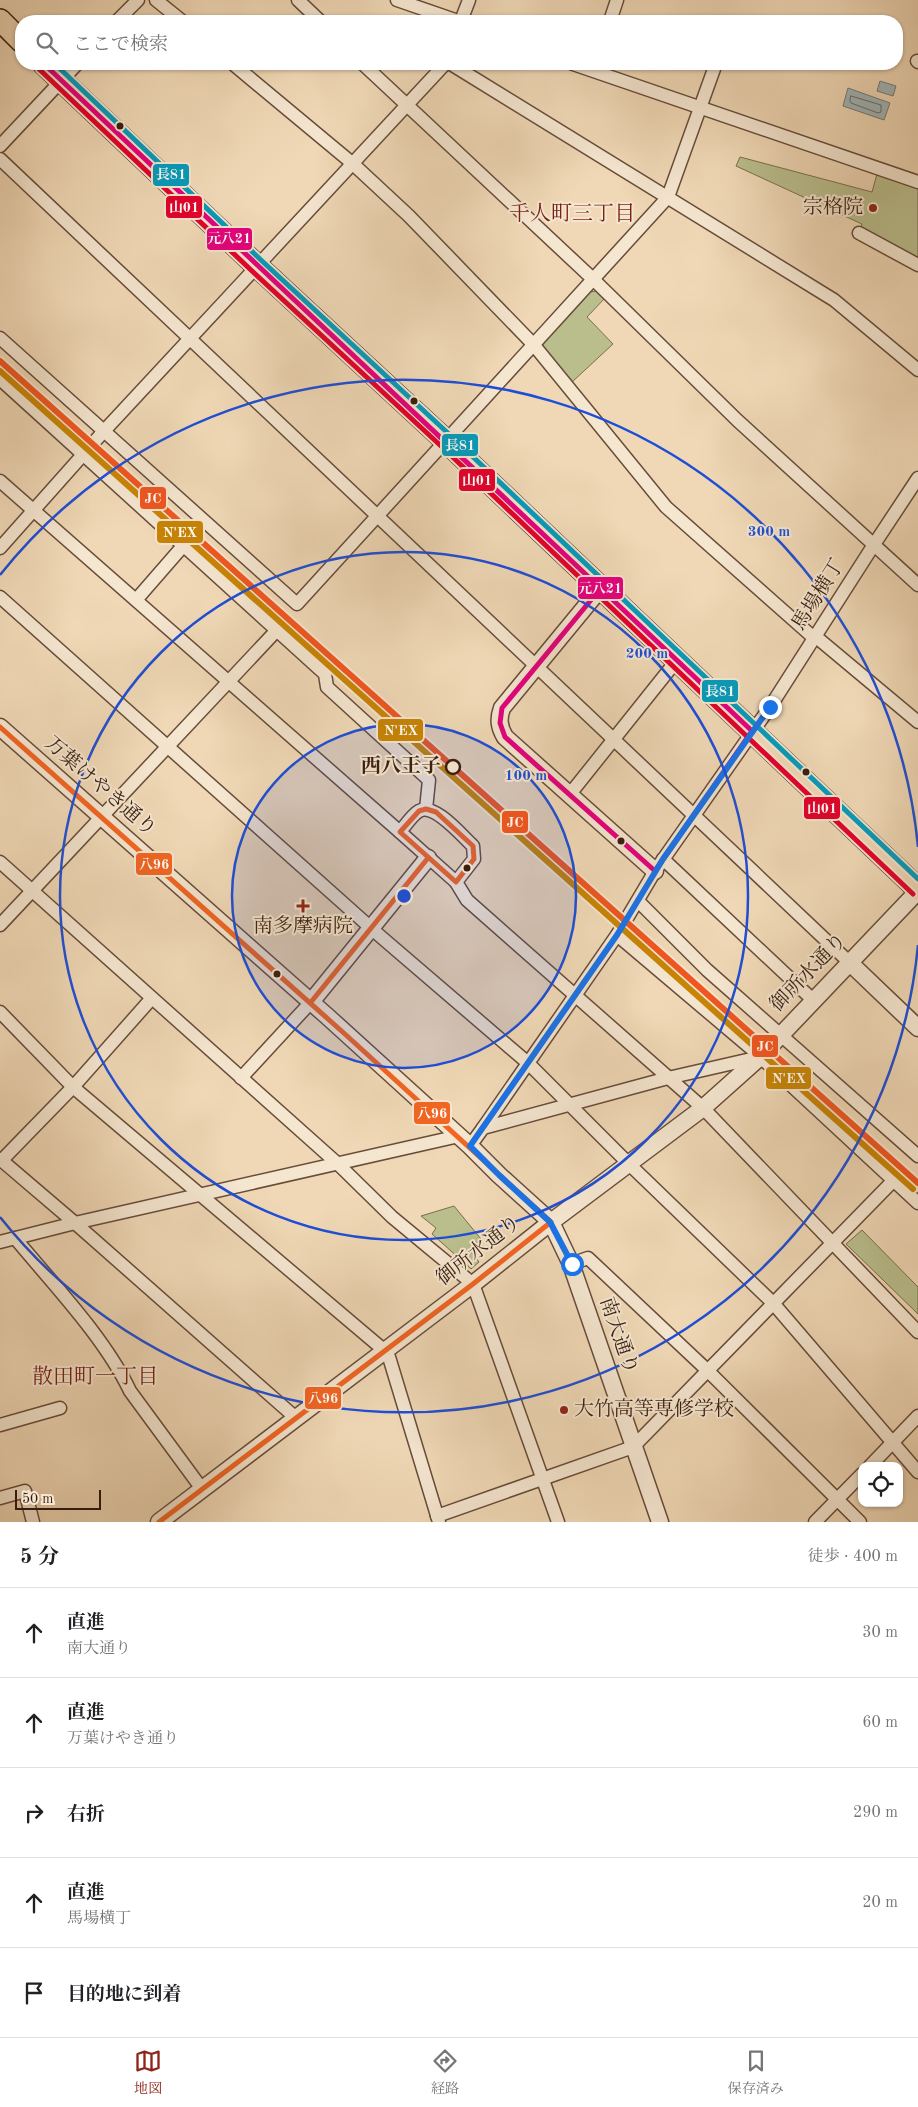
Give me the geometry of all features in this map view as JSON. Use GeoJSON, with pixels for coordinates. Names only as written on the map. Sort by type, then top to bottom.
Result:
{"type":"FeatureCollection","features":[{"type":"Feature","properties":{"kind":"highway"},"geometry":{"type":"LineString","coordinates":[[0,20],[15,35]]}},
{"type":"Feature","properties":{"kind":"highway"},"geometry":{"type":"LineString","coordinates":[[50,70],[677,660],[918,890]]}},
{"type":"Feature","properties":{"kind":"street"},"geometry":{"type":"LineString","coordinates":[[123,15],[138,0]]}},
{"type":"Feature","properties":{"kind":"street"},"geometry":{"type":"LineString","coordinates":[[156,0],[175,15]]}},
{"type":"Feature","properties":{"kind":"street"},"geometry":{"type":"LineString","coordinates":[[298,0],[314,15]]}},
{"type":"Feature","properties":{"kind":"street"},"geometry":{"type":"LineString","coordinates":[[397,0],[442,15]]}},
{"type":"Feature","properties":{"kind":"street"},"geometry":{"type":"LineString","coordinates":[[463,15],[469,0]]}},
{"type":"Feature","properties":{"kind":"street"},"geometry":{"type":"LineString","coordinates":[[612,15],[617,0]]}},
{"type":"Feature","properties":{"kind":"street"},"geometry":{"type":"LineString","coordinates":[[0,146],[71,70]]}},
{"type":"Feature","properties":{"kind":"street"},"geometry":{"type":"LineString","coordinates":[[240,70],[352,163],[409,216],[533,344],[666,507],[815,637],[918,722]]}},
{"type":"Feature","properties":{"kind":"street"},"geometry":{"type":"LineString","coordinates":[[369,70],[594,280],[737,420],[918,585]]}},
{"type":"Feature","properties":{"kind":"street"},"geometry":{"type":"LineString","coordinates":[[0,548],[104,431],[439,70]]}},
{"type":"Feature","properties":{"kind":"street"},"geometry":{"type":"LineString","coordinates":[[461,70],[834,300],[918,370]]}},
{"type":"Feature","properties":{"kind":"street"},"geometry":{"type":"LineString","coordinates":[[602,70],[701,108],[918,182]]}},
{"type":"Feature","properties":{"kind":"street"},"geometry":{"type":"LineString","coordinates":[[0,338],[297,604],[668,197],[714,70]]}},
{"type":"Feature","properties":{"kind":"street"},"geometry":{"type":"LineString","coordinates":[[0,159],[918,1028]]}},
{"type":"Feature","properties":{"kind":"street"},"geometry":{"type":"LineString","coordinates":[[859,233],[918,265]]}},
{"type":"Feature","properties":{"kind":"street"},"geometry":{"type":"LineString","coordinates":[[0,379],[325,674],[327,687],[429,780],[426,810]]}},
{"type":"Feature","properties":{"kind":"street","name":"馬場横丁"},"geometry":{"type":"LineString","coordinates":[[465,1141],[483,1128],[617,935],[659,865],[770,707],[918,478]]}},
{"type":"Feature","properties":{"kind":"street"},"geometry":{"type":"LineString","coordinates":[[0,481],[400,832],[456,882],[467,900],[704,1108],[918,1332]]}},
{"type":"Feature","properties":{"kind":"street"},"geometry":{"type":"LineString","coordinates":[[136,600],[183,546]]}},
{"type":"Feature","properties":{"kind":"street"},"geometry":{"type":"LineString","coordinates":[[600,589],[502,708],[500,715],[501,730],[505,737],[570,794],[659,865],[813,1000]]}},
{"type":"Feature","properties":{"kind":"street"},"geometry":{"type":"LineString","coordinates":[[0,597],[370,927],[528,1062],[629,1164],[773,1303],[918,1472]]}},
{"type":"Feature","properties":{"kind":"street"},"geometry":{"type":"LineString","coordinates":[[0,925],[277,630]]}},
{"type":"Feature","properties":{"kind":"street"},"geometry":{"type":"LineString","coordinates":[[570,794],[677,660]]}},
{"type":"Feature","properties":{"kind":"street","name":"万葉けやき通り"},"geometry":{"type":"LineString","coordinates":[[0,727],[311,1002],[465,1141],[550,1222]]}},
{"type":"Feature","properties":{"kind":"street"},"geometry":{"type":"LineString","coordinates":[[400,832],[419,811],[436,812],[473,846],[474,859],[456,882]]}},
{"type":"Feature","properties":{"kind":"street"},"geometry":{"type":"LineString","coordinates":[[241,1078],[311,1002],[370,927],[428,858]]}},
{"type":"Feature","properties":{"kind":"street"},"geometry":{"type":"LineString","coordinates":[[0,862],[338,1164],[392,1216],[473,1284],[558,1522]]}},
{"type":"Feature","properties":{"kind":"street","name":"御所水通り"},"geometry":{"type":"LineString","coordinates":[[159,1522],[473,1284],[550,1222],[704,1108],[760,1057],[918,890]]}},
{"type":"Feature","properties":{"kind":"street"},"geometry":{"type":"LineString","coordinates":[[638,901],[707,970],[918,1156]]}},
{"type":"Feature","properties":{"kind":"street"},"geometry":{"type":"LineString","coordinates":[[617,935],[760,1057],[918,1203]]}},
{"type":"Feature","properties":{"kind":"street"},"geometry":{"type":"LineString","coordinates":[[152,998],[73,1087],[1,1160],[296,1418]]}},
{"type":"Feature","properties":{"kind":"street"},"geometry":{"type":"LineString","coordinates":[[0,1012],[73,1087],[384,1351],[389,1357],[438,1519],[542,1479],[633,1447],[893,1181]]}},
{"type":"Feature","properties":{"kind":"street"},"geometry":{"type":"LineString","coordinates":[[483,1128],[668,1078],[760,1057]]}},
{"type":"Feature","properties":{"kind":"street"},"geometry":{"type":"LineString","coordinates":[[0,1242],[75,1223],[338,1164],[465,1141]]}},
{"type":"Feature","properties":{"kind":"street","name":"南大通り"},"geometry":{"type":"LineString","coordinates":[[550,1222],[572,1264],[660,1522]]}},
{"type":"Feature","properties":{"kind":"street"},"geometry":{"type":"LineString","coordinates":[[15,1238],[96,1337],[122,1375],[130,1391],[202,1489]]}},
{"type":"Feature","properties":{"kind":"street"},"geometry":{"type":"LineString","coordinates":[[572,1264],[588,1258],[708,1370],[860,1522]]}},
{"type":"Feature","properties":{"kind":"street"},"geometry":{"type":"LineString","coordinates":[[1,1420],[60,1408]]}},
{"type":"Feature","properties":{"kind":"street"},"geometry":{"type":"LineString","coordinates":[[874,1462],[918,1416]]}},
{"type":"Feature","properties":{"kind":"street"},"geometry":{"type":"LineString","coordinates":[[815,1522],[858,1478]]}},
{"type":"Feature","properties":{"kind":"street"},"geometry":{"type":"LineString","coordinates":[[0,1498],[25,1491],[33,1522]]}},
{"type":"Feature","properties":{"kind":"green space","name":"宗格院"},"geometry":{"type":"Polygon","coordinates":[[[740,157],[872,192],[877,174],[918,188],[918,265],[859,233],[862,224],[736,166],[740,157]]]}},
{"type":"Feature","properties":{"kind":"green space"},"geometry":{"type":"Polygon","coordinates":[[[598,291],[605,298],[587,317],[613,344],[571,383],[539,343],[588,292],[598,291]]]}},
{"type":"Feature","properties":{"kind":"green space"},"geometry":{"type":"Polygon","coordinates":[[[454,1206],[481,1239],[469,1249],[479,1262],[471,1269],[432,1234],[436,1228],[421,1216],[454,1206]]]}},
{"type":"Feature","properties":{"kind":"green space"},"geometry":{"type":"Polygon","coordinates":[[[862,1230],[918,1287],[918,1314],[846,1244],[862,1230]]]}},
{"type":"Feature","properties":{"kind":"water"},"geometry":{"type":"Polygon","coordinates":[[[880,81],[896,86],[893,96],[877,91],[880,81]]]}},
{"type":"Feature","properties":{"kind":"water"},"geometry":{"type":"Polygon","coordinates":[[[848,88],[890,103],[884,120],[843,106],[848,88]]]}},
{"type":"Feature","properties":{"kind":"transit line","name":"山01"},"geometry":{"type":"LineString","coordinates":[[40,70],[252,271],[441,446],[913,894]]}},
{"type":"Feature","properties":{"kind":"transit line","name":"元八21"},"geometry":{"type":"LineString","coordinates":[[50,70],[752,731],[655,871],[505,737],[500,723],[502,708],[600,589]]}},
{"type":"Feature","properties":{"kind":"transit line","name":"長81"},"geometry":{"type":"LineString","coordinates":[[61,70],[918,879]]}},
{"type":"Feature","properties":{"kind":"transit line","name":"JC"},"geometry":{"type":"LineString","coordinates":[[0,361],[918,1183]]}},
{"type":"Feature","properties":{"kind":"transit line","name":"N'EX"},"geometry":{"type":"LineString","coordinates":[[0,371],[913,1189]]}},
{"type":"Feature","properties":{"kind":"transit line","name":"八96"},"geometry":{"type":"LineString","coordinates":[[0,727],[346,1035],[551,1222],[473,1284],[159,1522]]}},
{"type":"Feature","properties":{"kind":"transit line","name":"八96"},"geometry":{"type":"LineString","coordinates":[[426,809],[436,812],[473,846],[474,859],[456,882],[400,832],[419,811],[426,809]]}},
{"type":"Feature","properties":{"kind":"transit line","name":"八96"},"geometry":{"type":"LineString","coordinates":[[311,1002],[428,858]]}},
{"type":"Feature","properties":{"kind":"place","name":"宗格院"},"geometry":{"type":"Point","coordinates":[873,208]}},
{"type":"Feature","properties":{"kind":"place","name":"西八王子"},"geometry":{"type":"Point","coordinates":[453,767]}},
{"type":"Feature","properties":{"kind":"place","name":"南多摩病院"},"geometry":{"type":"Point","coordinates":[303,906]}},
{"type":"Feature","properties":{"kind":"place","name":"大竹高等専修学校"},"geometry":{"type":"Point","coordinates":[564,1410]}},
{"type":"Feature","properties":{"kind":"district","name":"千人町三丁目"},"geometry":{"type":"Point","coordinates":[572,214]}},
{"type":"Feature","properties":{"kind":"district","name":"散田町一丁目"},"geometry":{"type":"Point","coordinates":[95,1377]}},
{"type":"Feature","properties":{"kind":"route"},"geometry":{"type":"LineString","coordinates":[[572,1264],[550,1222],[470,1146],[617,935],[663,859],[770,707]]}}]}
